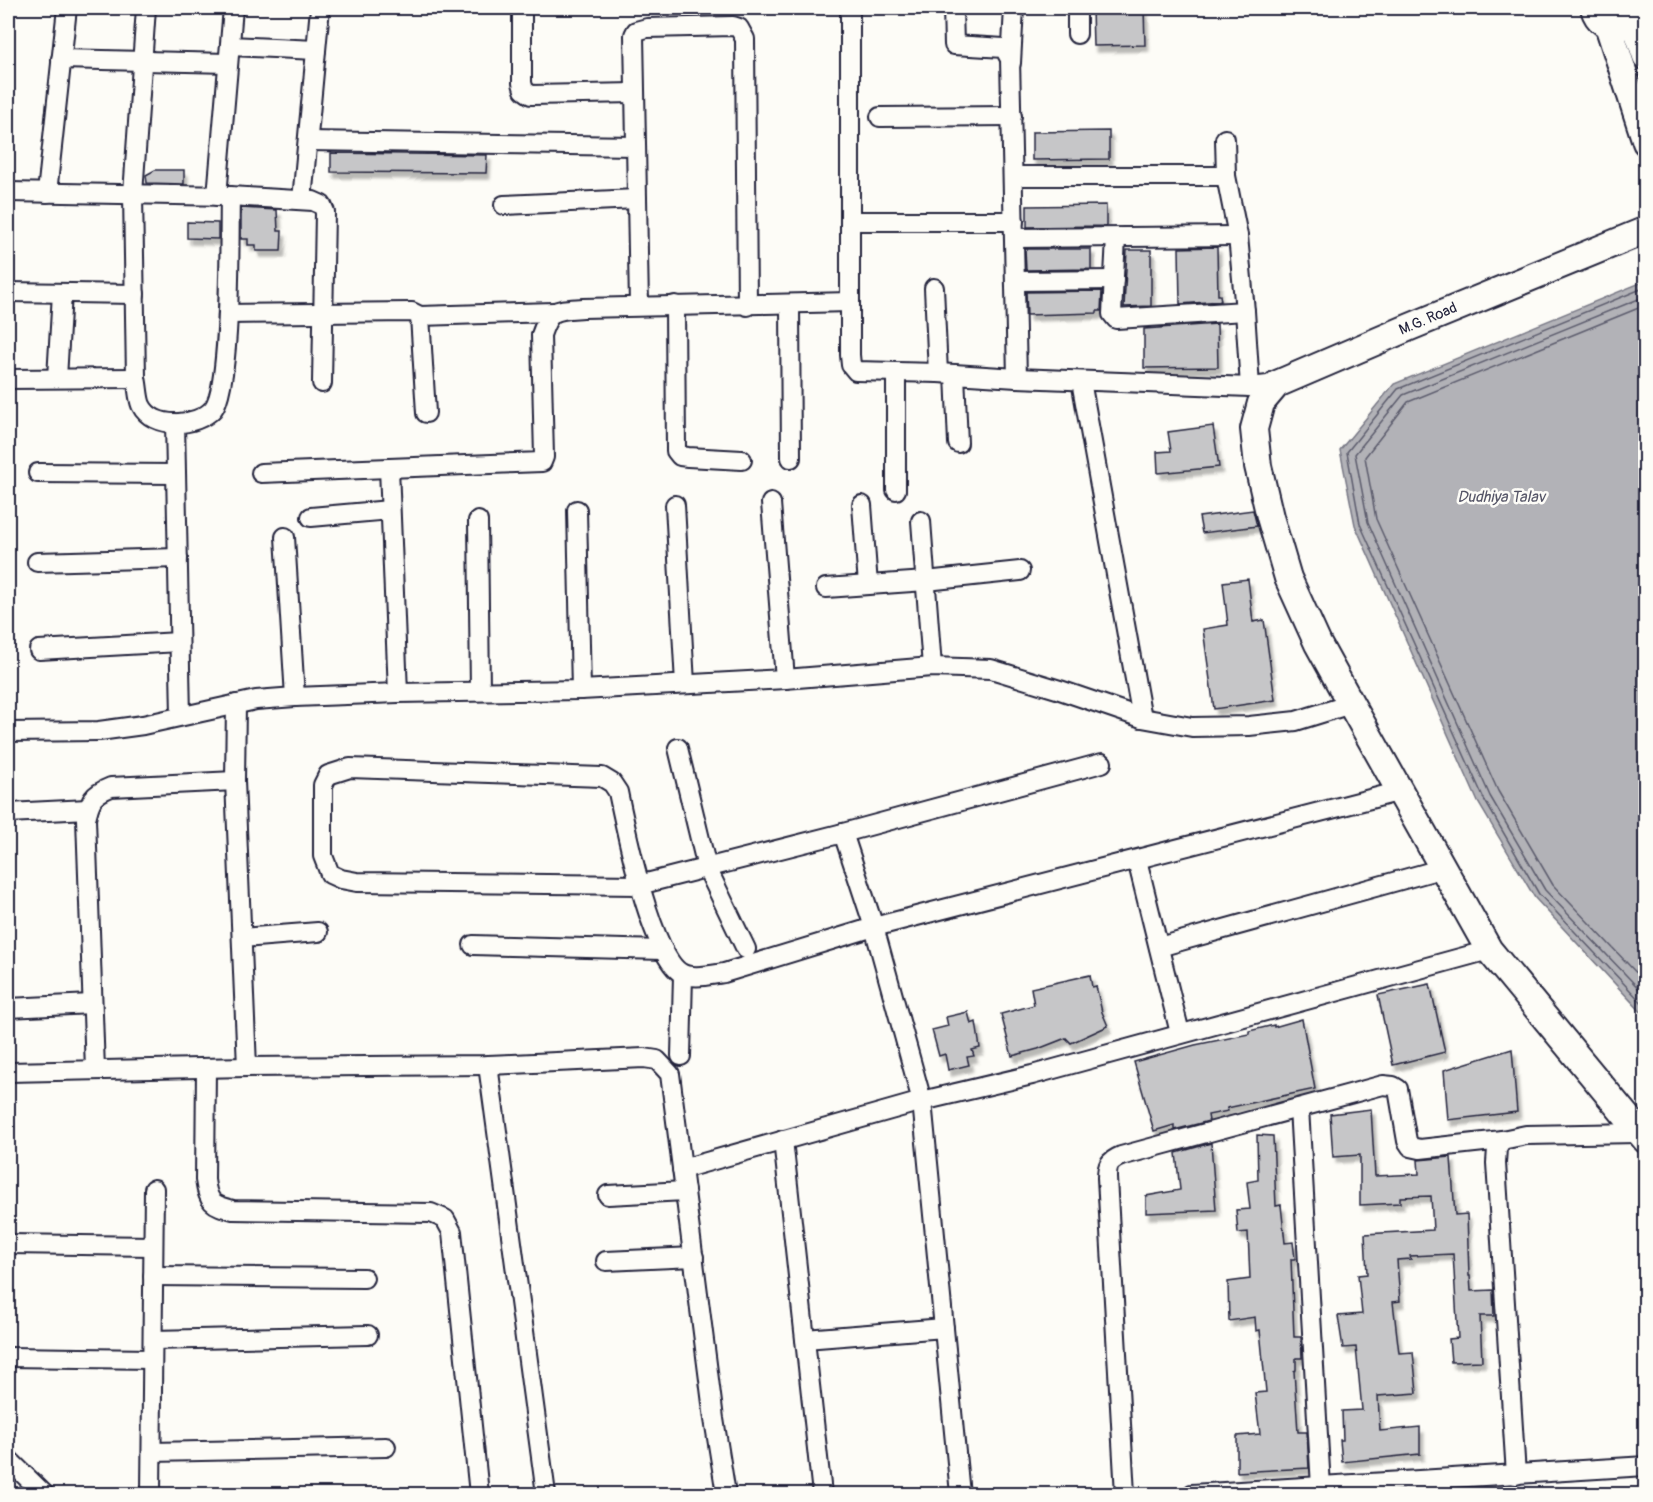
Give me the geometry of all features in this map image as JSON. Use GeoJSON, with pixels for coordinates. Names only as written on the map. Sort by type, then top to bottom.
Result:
{"type":"FeatureCollection","features":[{"type":"Feature","properties":{"kind":"main road"},"geometry":{"type":"LineString","coordinates":[[1601,16],[1624,27],[1638,14]]}},
{"type":"Feature","properties":{"kind":"main road"},"geometry":{"type":"LineString","coordinates":[[1638,14],[1646,56]]}},
{"type":"Feature","properties":{"kind":"main road"},"geometry":{"type":"LineString","coordinates":[[1601,16],[1646,142]]}},
{"type":"Feature","properties":{"kind":"main road","name":"M.G. Road"},"geometry":{"type":"LineString","coordinates":[[1277,384],[1646,230]]}},
{"type":"Feature","properties":{"kind":"main road"},"geometry":{"type":"LineString","coordinates":[[1256,448],[1269,414],[1282,399],[1303,386],[1357,361],[1541,291],[1646,247]]}},
{"type":"Feature","properties":{"kind":"main road"},"geometry":{"type":"LineString","coordinates":[[1277,384],[1261,403],[1254,429],[1256,448],[1270,518],[1288,578],[1318,644],[1489,950],[1642,1136]]}},
{"type":"Feature","properties":{"kind":"street"},"geometry":{"type":"LineString","coordinates":[[47,193],[67,8]]}},
{"type":"Feature","properties":{"kind":"street"},"geometry":{"type":"LineString","coordinates":[[146,8],[133,194],[136,378],[141,405],[150,416],[161,422],[175,423],[203,418],[219,399],[222,386],[228,314],[224,196],[233,8]]}},
{"type":"Feature","properties":{"kind":"street"},"geometry":{"type":"LineString","coordinates":[[302,200],[320,8]]}},
{"type":"Feature","properties":{"kind":"street"},"geometry":{"type":"LineString","coordinates":[[522,8],[522,83],[524,90],[531,95],[635,93]]}},
{"type":"Feature","properties":{"kind":"street"},"geometry":{"type":"LineString","coordinates":[[952,8],[954,45],[1004,48],[1010,59],[1017,378]]}},
{"type":"Feature","properties":{"kind":"street"},"geometry":{"type":"LineString","coordinates":[[1010,65],[1014,8]]}},
{"type":"Feature","properties":{"kind":"street"},"geometry":{"type":"LineString","coordinates":[[1077,8],[1077,34]]}},
{"type":"Feature","properties":{"kind":"street"},"geometry":{"type":"LineString","coordinates":[[850,15],[851,365],[856,371],[1250,387],[1277,384]]}},
{"type":"Feature","properties":{"kind":"street"},"geometry":{"type":"LineString","coordinates":[[639,306],[634,35],[636,31],[647,28],[733,26],[739,28],[745,39],[747,306]]}},
{"type":"Feature","properties":{"kind":"street"},"geometry":{"type":"LineString","coordinates":[[61,59],[142,61],[316,50]]}},
{"type":"Feature","properties":{"kind":"street"},"geometry":{"type":"LineString","coordinates":[[880,117],[1012,117]]}},
{"type":"Feature","properties":{"kind":"street"},"geometry":{"type":"LineString","coordinates":[[1225,139],[1226,176],[1238,236],[1250,387]]}},
{"type":"Feature","properties":{"kind":"street"},"geometry":{"type":"LineString","coordinates":[[308,141],[636,146]]}},
{"type":"Feature","properties":{"kind":"street"},"geometry":{"type":"LineString","coordinates":[[1013,176],[1226,176]]}},
{"type":"Feature","properties":{"kind":"street"},"geometry":{"type":"LineString","coordinates":[[8,192],[224,196],[313,201],[322,205],[325,212],[322,383]]}},
{"type":"Feature","properties":{"kind":"street"},"geometry":{"type":"LineString","coordinates":[[504,205],[637,199]]}},
{"type":"Feature","properties":{"kind":"street"},"geometry":{"type":"LineString","coordinates":[[850,221],[1014,229],[1116,238],[1238,236]]}},
{"type":"Feature","properties":{"kind":"street"},"geometry":{"type":"LineString","coordinates":[[1116,238],[1112,314],[1116,319],[1245,311]]}},
{"type":"Feature","properties":{"kind":"street"},"geometry":{"type":"LineString","coordinates":[[1016,281],[1114,280]]}},
{"type":"Feature","properties":{"kind":"street"},"geometry":{"type":"LineString","coordinates":[[934,288],[958,443]]}},
{"type":"Feature","properties":{"kind":"street"},"geometry":{"type":"LineString","coordinates":[[8,292],[135,294]]}},
{"type":"Feature","properties":{"kind":"street"},"geometry":{"type":"LineString","coordinates":[[57,378],[62,293]]}},
{"type":"Feature","properties":{"kind":"street"},"geometry":{"type":"LineString","coordinates":[[228,314],[412,312],[420,316],[554,312],[583,308],[639,306],[747,306],[850,302]]}},
{"type":"Feature","properties":{"kind":"street"},"geometry":{"type":"LineString","coordinates":[[789,304],[792,458]]}},
{"type":"Feature","properties":{"kind":"street"},"geometry":{"type":"LineString","coordinates":[[675,305],[676,451],[680,456],[688,458],[742,460]]}},
{"type":"Feature","properties":{"kind":"street"},"geometry":{"type":"LineString","coordinates":[[261,473],[542,462],[544,456],[541,335],[547,318],[554,312]]}},
{"type":"Feature","properties":{"kind":"street"},"geometry":{"type":"LineString","coordinates":[[420,316],[426,412]]}},
{"type":"Feature","properties":{"kind":"street"},"geometry":{"type":"LineString","coordinates":[[896,373],[896,490]]}},
{"type":"Feature","properties":{"kind":"street"},"geometry":{"type":"LineString","coordinates":[[8,379],[136,378]]}},
{"type":"Feature","properties":{"kind":"street"},"geometry":{"type":"LineString","coordinates":[[1080,381],[1142,718]]}},
{"type":"Feature","properties":{"kind":"street"},"geometry":{"type":"LineString","coordinates":[[175,423],[181,716]]}},
{"type":"Feature","properties":{"kind":"street"},"geometry":{"type":"LineString","coordinates":[[389,468],[398,693]]}},
{"type":"Feature","properties":{"kind":"street"},"geometry":{"type":"LineString","coordinates":[[38,473],[176,474]]}},
{"type":"Feature","properties":{"kind":"street"},"geometry":{"type":"LineString","coordinates":[[771,503],[785,680]]}},
{"type":"Feature","properties":{"kind":"street"},"geometry":{"type":"LineString","coordinates":[[862,505],[868,585]]}},
{"type":"Feature","properties":{"kind":"street"},"geometry":{"type":"LineString","coordinates":[[675,506],[685,684]]}},
{"type":"Feature","properties":{"kind":"street"},"geometry":{"type":"LineString","coordinates":[[312,517],[390,510]]}},
{"type":"Feature","properties":{"kind":"street"},"geometry":{"type":"LineString","coordinates":[[577,510],[581,690]]}},
{"type":"Feature","properties":{"kind":"street"},"geometry":{"type":"LineString","coordinates":[[478,521],[480,691]]}},
{"type":"Feature","properties":{"kind":"street"},"geometry":{"type":"LineString","coordinates":[[921,521],[932,667]]}},
{"type":"Feature","properties":{"kind":"street"},"geometry":{"type":"LineString","coordinates":[[285,537],[295,696]]}},
{"type":"Feature","properties":{"kind":"street"},"geometry":{"type":"LineString","coordinates":[[37,562],[178,558]]}},
{"type":"Feature","properties":{"kind":"street"},"geometry":{"type":"LineString","coordinates":[[826,588],[1020,571]]}},
{"type":"Feature","properties":{"kind":"street"},"geometry":{"type":"LineString","coordinates":[[39,650],[179,642]]}},
{"type":"Feature","properties":{"kind":"street"},"geometry":{"type":"LineString","coordinates":[[8,732],[99,731],[143,725],[256,700],[295,696],[581,690],[785,680],[932,667],[991,669],[1142,718],[1192,727],[1249,726],[1296,721],[1351,704]]}},
{"type":"Feature","properties":{"kind":"street"},"geometry":{"type":"LineString","coordinates":[[236,704],[234,782],[248,1067]]}},
{"type":"Feature","properties":{"kind":"street"},"geometry":{"type":"LineString","coordinates":[[678,748],[707,868],[746,949]]}},
{"type":"Feature","properties":{"kind":"street"},"geometry":{"type":"LineString","coordinates":[[1102,763],[639,885],[357,882],[330,874],[323,856],[323,785],[328,775],[350,768],[602,777],[612,783],[618,792],[639,885],[663,950],[672,965],[683,975],[700,976],[724,973],[874,927],[1401,791]]}},
{"type":"Feature","properties":{"kind":"street"},"geometry":{"type":"LineString","coordinates":[[95,1070],[86,819],[90,802],[99,792],[111,787],[234,782]]}},
{"type":"Feature","properties":{"kind":"street"},"geometry":{"type":"LineString","coordinates":[[8,813],[88,809]]}},
{"type":"Feature","properties":{"kind":"street"},"geometry":{"type":"LineString","coordinates":[[843,833],[874,927],[922,1101],[960,1494]]}},
{"type":"Feature","properties":{"kind":"street"},"geometry":{"type":"LineString","coordinates":[[1137,860],[1180,1033]]}},
{"type":"Feature","properties":{"kind":"street"},"geometry":{"type":"LineString","coordinates":[[1158,947],[1444,868]]}},
{"type":"Feature","properties":{"kind":"street"},"geometry":{"type":"LineString","coordinates":[[242,938],[318,932]]}},
{"type":"Feature","properties":{"kind":"street"},"geometry":{"type":"LineString","coordinates":[[473,945],[663,950]]}},
{"type":"Feature","properties":{"kind":"street"},"geometry":{"type":"LineString","coordinates":[[682,1169],[922,1101],[1032,1075],[1489,950]]}},
{"type":"Feature","properties":{"kind":"street"},"geometry":{"type":"LineString","coordinates":[[681,1056],[683,975]]}},
{"type":"Feature","properties":{"kind":"street"},"geometry":{"type":"LineString","coordinates":[[8,1008],[92,1004]]}},
{"type":"Feature","properties":{"kind":"street"},"geometry":{"type":"LineString","coordinates":[[8,1072],[488,1065],[644,1058],[657,1060],[670,1074],[714,1419],[726,1494]]}},
{"type":"Feature","properties":{"kind":"street"},"geometry":{"type":"LineString","coordinates":[[488,1065],[546,1494]]}},
{"type":"Feature","properties":{"kind":"street"},"geometry":{"type":"LineString","coordinates":[[206,1068],[205,1180],[207,1196],[217,1206],[233,1210],[431,1213],[445,1219],[452,1232],[479,1494]]}},
{"type":"Feature","properties":{"kind":"street"},"geometry":{"type":"LineString","coordinates":[[1125,1494],[1107,1167],[1112,1160],[1383,1085],[1398,1089],[1407,1142],[1411,1147],[1420,1149],[1502,1140],[1526,1135],[1642,1136]]}},
{"type":"Feature","properties":{"kind":"street"},"geometry":{"type":"LineString","coordinates":[[1299,1108],[1321,1487]]}},
{"type":"Feature","properties":{"kind":"street"},"geometry":{"type":"LineString","coordinates":[[783,1140],[822,1494]]}},
{"type":"Feature","properties":{"kind":"street"},"geometry":{"type":"LineString","coordinates":[[1502,1140],[1497,1148],[1496,1163],[1516,1475]]}},
{"type":"Feature","properties":{"kind":"street"},"geometry":{"type":"LineString","coordinates":[[151,1494],[154,1189]]}},
{"type":"Feature","properties":{"kind":"street"},"geometry":{"type":"LineString","coordinates":[[608,1195],[685,1191]]}},
{"type":"Feature","properties":{"kind":"street"},"geometry":{"type":"LineString","coordinates":[[8,1244],[153,1246]]}},
{"type":"Feature","properties":{"kind":"street"},"geometry":{"type":"LineString","coordinates":[[606,1261],[694,1257]]}},
{"type":"Feature","properties":{"kind":"street"},"geometry":{"type":"LineString","coordinates":[[153,1276],[363,1278]]}},
{"type":"Feature","properties":{"kind":"street"},"geometry":{"type":"LineString","coordinates":[[805,1340],[944,1328]]}},
{"type":"Feature","properties":{"kind":"street"},"geometry":{"type":"LineString","coordinates":[[153,1340],[368,1335]]}},
{"type":"Feature","properties":{"kind":"street"},"geometry":{"type":"LineString","coordinates":[[8,1357],[152,1359]]}},
{"type":"Feature","properties":{"kind":"street"},"geometry":{"type":"LineString","coordinates":[[152,1452],[386,1447]]}},
{"type":"Feature","properties":{"kind":"street"},"geometry":{"type":"LineString","coordinates":[[8,1459],[44,1494]]}},
{"type":"Feature","properties":{"kind":"street"},"geometry":{"type":"LineString","coordinates":[[1192,1494],[1646,1466]]}},
{"type":"Feature","properties":{"kind":"water","name":"Dudhiya Talav"},"geometry":{"type":"Polygon","coordinates":[[[1645,281],[1645,1016],[1535,898],[1478,802],[1355,525],[1340,450],[1394,384],[1645,281]]]}},
{"type":"Feature","properties":{"kind":"building"},"geometry":{"type":"Polygon","coordinates":[[[1092,8],[1144,8],[1145,45],[1093,46],[1092,8]]]}},
{"type":"Feature","properties":{"kind":"building"},"geometry":{"type":"Polygon","coordinates":[[[1109,131],[1109,159],[1032,160],[1032,132],[1109,131]]]}},
{"type":"Feature","properties":{"kind":"building"},"geometry":{"type":"Polygon","coordinates":[[[331,153],[487,155],[486,173],[331,172],[331,153]]]}},
{"type":"Feature","properties":{"kind":"building"},"geometry":{"type":"Polygon","coordinates":[[[155,170],[184,170],[184,184],[147,183],[146,175],[155,170]]]}},
{"type":"Feature","properties":{"kind":"building"},"geometry":{"type":"Polygon","coordinates":[[[1106,205],[1106,226],[1027,227],[1027,206],[1106,205]]]}},
{"type":"Feature","properties":{"kind":"building"},"geometry":{"type":"Polygon","coordinates":[[[241,208],[277,210],[278,231],[282,231],[281,251],[256,251],[256,245],[248,245],[248,239],[241,239],[241,208]]]}},
{"type":"Feature","properties":{"kind":"building"},"geometry":{"type":"Polygon","coordinates":[[[187,222],[218,223],[218,239],[187,238],[187,222]]]}},
{"type":"Feature","properties":{"kind":"building"},"geometry":{"type":"Polygon","coordinates":[[[1217,247],[1218,295],[1221,301],[1180,304],[1179,248],[1217,247]]]}},
{"type":"Feature","properties":{"kind":"building"},"geometry":{"type":"Polygon","coordinates":[[[1025,249],[1091,249],[1091,269],[1026,270],[1025,249]]]}},
{"type":"Feature","properties":{"kind":"building"},"geometry":{"type":"Polygon","coordinates":[[[1127,250],[1151,250],[1151,306],[1124,307],[1127,250]]]}},
{"type":"Feature","properties":{"kind":"building"},"geometry":{"type":"Polygon","coordinates":[[[1102,291],[1101,311],[1097,313],[1027,315],[1026,292],[1102,291]]]}},
{"type":"Feature","properties":{"kind":"building"},"geometry":{"type":"Polygon","coordinates":[[[1217,324],[1218,367],[1144,368],[1144,329],[1217,324]]]}},
{"type":"Feature","properties":{"kind":"building"},"geometry":{"type":"Polygon","coordinates":[[[1213,426],[1219,467],[1158,473],[1157,452],[1171,451],[1168,432],[1213,426]]]}},
{"type":"Feature","properties":{"kind":"building"},"geometry":{"type":"Polygon","coordinates":[[[1253,510],[1257,526],[1202,533],[1199,517],[1253,510]]]}},
{"type":"Feature","properties":{"kind":"building"},"geometry":{"type":"Polygon","coordinates":[[[1248,579],[1253,622],[1264,620],[1275,700],[1214,709],[1203,629],[1228,625],[1223,582],[1248,579]]]}},
{"type":"Feature","properties":{"kind":"building"},"geometry":{"type":"Polygon","coordinates":[[[1090,975],[1092,987],[1096,986],[1108,1026],[1071,1043],[1066,1038],[1012,1056],[1001,1014],[1034,1005],[1031,988],[1090,975]]]}},
{"type":"Feature","properties":{"kind":"building"},"geometry":{"type":"Polygon","coordinates":[[[1430,984],[1445,1052],[1393,1065],[1378,995],[1430,984]]]}},
{"type":"Feature","properties":{"kind":"building"},"geometry":{"type":"Polygon","coordinates":[[[968,1012],[971,1024],[976,1022],[980,1048],[972,1050],[974,1056],[967,1057],[969,1065],[948,1070],[945,1054],[939,1056],[932,1030],[948,1026],[946,1017],[968,1012]]]}},
{"type":"Feature","properties":{"kind":"building"},"geometry":{"type":"Polygon","coordinates":[[[1302,1019],[1315,1089],[1227,1108],[1228,1111],[1208,1115],[1209,1121],[1174,1130],[1174,1125],[1154,1131],[1134,1062],[1302,1019]]]}},
{"type":"Feature","properties":{"kind":"building"},"geometry":{"type":"Polygon","coordinates":[[[1512,1049],[1517,1112],[1448,1120],[1444,1070],[1512,1049]]]}},
{"type":"Feature","properties":{"kind":"building"},"geometry":{"type":"Polygon","coordinates":[[[1371,1109],[1375,1176],[1419,1174],[1418,1160],[1451,1157],[1455,1215],[1467,1214],[1471,1291],[1493,1290],[1494,1316],[1480,1316],[1482,1361],[1451,1362],[1449,1339],[1458,1338],[1453,1254],[1410,1256],[1411,1259],[1397,1260],[1400,1301],[1393,1302],[1399,1353],[1413,1352],[1417,1393],[1378,1396],[1380,1431],[1420,1427],[1420,1454],[1342,1462],[1340,1440],[1343,1440],[1342,1411],[1362,1410],[1356,1347],[1343,1348],[1338,1316],[1362,1314],[1358,1275],[1367,1274],[1365,1234],[1433,1230],[1431,1196],[1400,1197],[1400,1203],[1360,1205],[1360,1155],[1333,1157],[1330,1114],[1371,1109]]]}},
{"type":"Feature","properties":{"kind":"building"},"geometry":{"type":"Polygon","coordinates":[[[1257,1135],[1273,1136],[1276,1206],[1281,1205],[1285,1243],[1293,1242],[1295,1259],[1291,1259],[1294,1337],[1301,1337],[1302,1358],[1296,1358],[1296,1370],[1294,1371],[1298,1432],[1307,1432],[1309,1468],[1237,1472],[1237,1436],[1260,1434],[1255,1393],[1266,1392],[1260,1330],[1256,1331],[1255,1317],[1229,1321],[1228,1282],[1250,1279],[1248,1232],[1238,1233],[1236,1210],[1250,1209],[1247,1182],[1258,1180],[1257,1135]]]}},
{"type":"Feature","properties":{"kind":"building"},"geometry":{"type":"Polygon","coordinates":[[[1211,1143],[1216,1210],[1146,1213],[1146,1196],[1180,1190],[1176,1153],[1211,1143]]]}}]}
